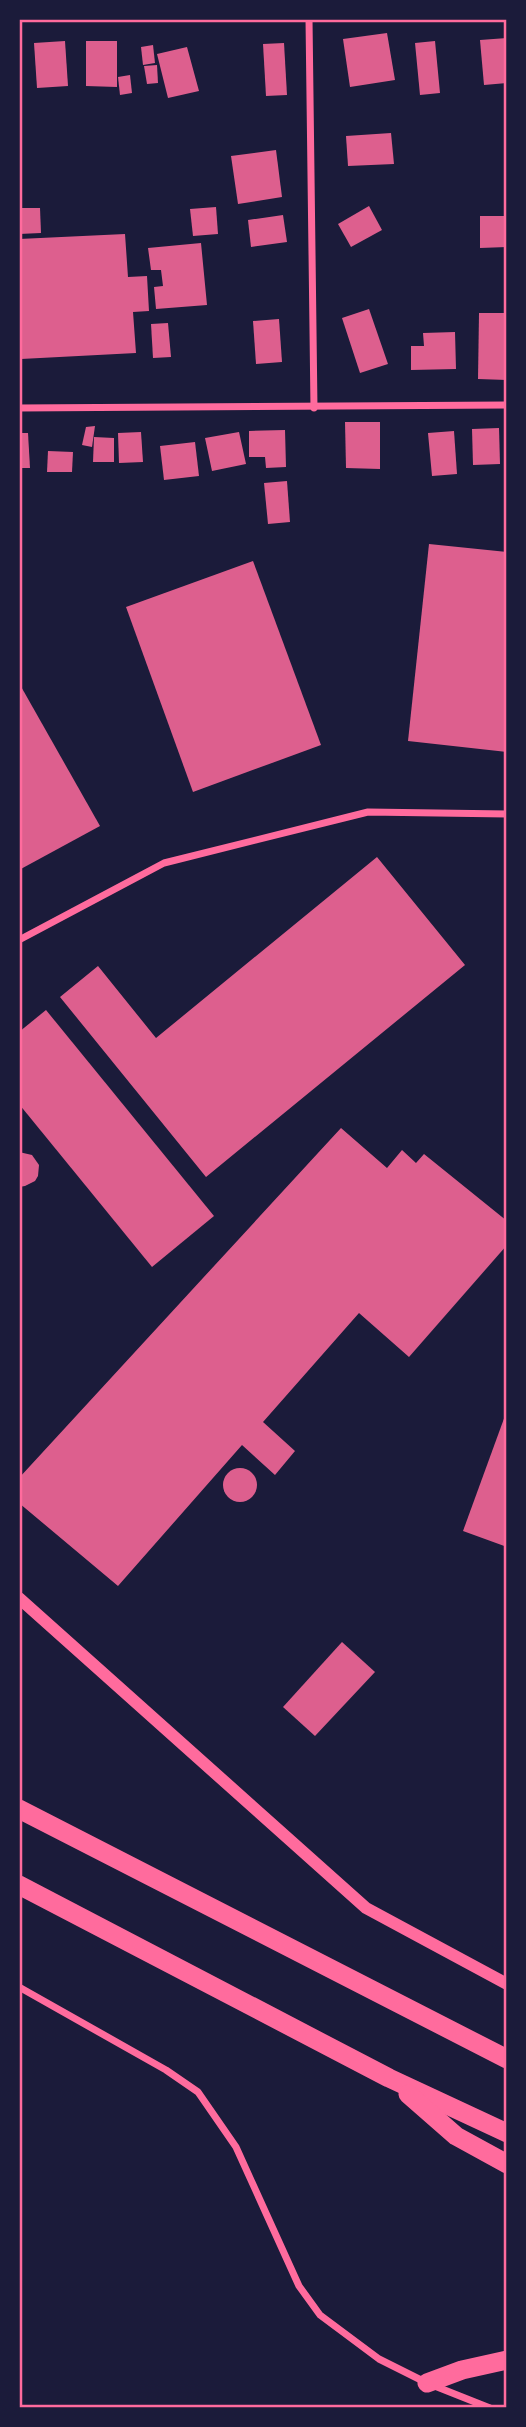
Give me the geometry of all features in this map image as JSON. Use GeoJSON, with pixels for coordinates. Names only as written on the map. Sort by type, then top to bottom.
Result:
{"type":"FeatureCollection","features":[{"type":"Feature","properties":{"kind":"highway"},"geometry":{"type":"LineString","coordinates":[[19,1810],[507,2059]]}},
{"type":"Feature","properties":{"kind":"highway"},"geometry":{"type":"LineString","coordinates":[[19,1885],[389,2078],[507,2133]]}},
{"type":"Feature","properties":{"kind":"highway"},"geometry":{"type":"LineString","coordinates":[[389,2078],[456,2136],[507,2164]]}},
{"type":"Feature","properties":{"kind":"highway"},"geometry":{"type":"LineString","coordinates":[[427,2383],[462,2370],[507,2360]]}},
{"type":"Feature","properties":{"kind":"street"},"geometry":{"type":"LineString","coordinates":[[309,19],[314,408]]}},
{"type":"Feature","properties":{"kind":"street"},"geometry":{"type":"LineString","coordinates":[[19,408],[507,405]]}},
{"type":"Feature","properties":{"kind":"street"},"geometry":{"type":"LineString","coordinates":[[19,940],[164,863],[368,812],[507,814]]}},
{"type":"Feature","properties":{"kind":"street"},"geometry":{"type":"LineString","coordinates":[[19,1598],[366,1908],[507,1984]]}},
{"type":"Feature","properties":{"kind":"street"},"geometry":{"type":"LineString","coordinates":[[19,1987],[166,2070],[198,2092],[236,2147],[299,2286],[320,2315],[379,2359],[427,2383],[490,2408]]}},
{"type":"Feature","properties":{"kind":"building"},"geometry":{"type":"Polygon","coordinates":[[[387,33],[395,80],[350,87],[343,39],[387,33]]]}},
{"type":"Feature","properties":{"kind":"building"},"geometry":{"type":"Polygon","coordinates":[[[507,38],[507,83],[484,85],[480,40],[507,38]]]}},
{"type":"Feature","properties":{"kind":"building"},"geometry":{"type":"Polygon","coordinates":[[[65,41],[68,86],[37,88],[34,43],[65,41]]]}},
{"type":"Feature","properties":{"kind":"building"},"geometry":{"type":"Polygon","coordinates":[[[86,41],[117,41],[117,87],[86,86],[86,41]]]}},
{"type":"Feature","properties":{"kind":"building"},"geometry":{"type":"Polygon","coordinates":[[[435,41],[440,93],[420,95],[415,43],[435,41]]]}},
{"type":"Feature","properties":{"kind":"building"},"geometry":{"type":"Polygon","coordinates":[[[284,43],[287,95],[266,96],[263,44],[284,43]]]}},
{"type":"Feature","properties":{"kind":"building"},"geometry":{"type":"Polygon","coordinates":[[[153,45],[155,63],[143,65],[141,47],[153,45]]]}},
{"type":"Feature","properties":{"kind":"building"},"geometry":{"type":"Polygon","coordinates":[[[187,47],[199,91],[168,98],[157,54],[187,47]]]}},
{"type":"Feature","properties":{"kind":"building"},"geometry":{"type":"Polygon","coordinates":[[[157,65],[158,83],[147,84],[144,66],[157,65]]]}},
{"type":"Feature","properties":{"kind":"building"},"geometry":{"type":"Polygon","coordinates":[[[130,75],[132,93],[120,95],[118,77],[130,75]]]}},
{"type":"Feature","properties":{"kind":"building"},"geometry":{"type":"Polygon","coordinates":[[[391,133],[394,164],[348,166],[346,136],[391,133]]]}},
{"type":"Feature","properties":{"kind":"building"},"geometry":{"type":"Polygon","coordinates":[[[276,150],[282,197],[238,204],[231,156],[276,150]]]}},
{"type":"Feature","properties":{"kind":"building"},"geometry":{"type":"Polygon","coordinates":[[[369,206],[382,230],[351,247],[338,224],[369,206]]]}},
{"type":"Feature","properties":{"kind":"building"},"geometry":{"type":"Polygon","coordinates":[[[216,207],[218,234],[193,236],[190,209],[216,207]]]}},
{"type":"Feature","properties":{"kind":"building"},"geometry":{"type":"Polygon","coordinates":[[[19,208],[40,208],[41,233],[19,234],[19,208]]]}},
{"type":"Feature","properties":{"kind":"building"},"geometry":{"type":"Polygon","coordinates":[[[283,215],[287,242],[251,247],[248,220],[283,215]]]}},
{"type":"Feature","properties":{"kind":"building"},"geometry":{"type":"Polygon","coordinates":[[[480,216],[507,216],[507,247],[480,248],[480,216]]]}},
{"type":"Feature","properties":{"kind":"building"},"geometry":{"type":"Polygon","coordinates":[[[125,234],[128,277],[147,276],[149,311],[133,312],[136,353],[21,359],[19,239],[125,234]]]}},
{"type":"Feature","properties":{"kind":"building"},"geometry":{"type":"Polygon","coordinates":[[[201,243],[207,305],[156,309],[154,287],[163,286],[161,270],[151,270],[148,248],[201,243]]]}},
{"type":"Feature","properties":{"kind":"building"},"geometry":{"type":"Polygon","coordinates":[[[369,309],[388,364],[360,373],[342,318],[369,309]]]}},
{"type":"Feature","properties":{"kind":"building"},"geometry":{"type":"Polygon","coordinates":[[[479,313],[507,313],[507,380],[478,379],[479,313]]]}},
{"type":"Feature","properties":{"kind":"building"},"geometry":{"type":"Polygon","coordinates":[[[279,319],[282,362],[256,364],[253,321],[279,319]]]}},
{"type":"Feature","properties":{"kind":"building"},"geometry":{"type":"Polygon","coordinates":[[[168,323],[171,357],[153,358],[151,324],[168,323]]]}},
{"type":"Feature","properties":{"kind":"building"},"geometry":{"type":"Polygon","coordinates":[[[455,332],[456,369],[411,370],[411,346],[424,346],[423,333],[455,332]]]}},
{"type":"Feature","properties":{"kind":"building"},"geometry":{"type":"Polygon","coordinates":[[[345,422],[380,422],[380,469],[346,468],[345,422]]]}},
{"type":"Feature","properties":{"kind":"building"},"geometry":{"type":"Polygon","coordinates":[[[95,426],[92,447],[82,445],[86,427],[95,426]]]}},
{"type":"Feature","properties":{"kind":"building"},"geometry":{"type":"Polygon","coordinates":[[[499,428],[500,464],[473,465],[472,429],[499,428]]]}},
{"type":"Feature","properties":{"kind":"building"},"geometry":{"type":"Polygon","coordinates":[[[285,430],[286,467],[266,468],[265,457],[249,457],[249,431],[285,430]]]}},
{"type":"Feature","properties":{"kind":"building"},"geometry":{"type":"Polygon","coordinates":[[[454,431],[457,474],[432,476],[428,433],[454,431]]]}},
{"type":"Feature","properties":{"kind":"building"},"geometry":{"type":"Polygon","coordinates":[[[141,432],[143,462],[119,463],[118,433],[141,432]]]}},
{"type":"Feature","properties":{"kind":"building"},"geometry":{"type":"Polygon","coordinates":[[[239,432],[246,464],[212,471],[205,438],[239,432]]]}},
{"type":"Feature","properties":{"kind":"building"},"geometry":{"type":"Polygon","coordinates":[[[19,433],[28,433],[30,468],[19,468],[19,433]]]}},
{"type":"Feature","properties":{"kind":"building"},"geometry":{"type":"Polygon","coordinates":[[[94,437],[114,438],[114,462],[93,462],[94,437]]]}},
{"type":"Feature","properties":{"kind":"building"},"geometry":{"type":"Polygon","coordinates":[[[195,442],[199,476],[164,480],[160,446],[195,442]]]}},
{"type":"Feature","properties":{"kind":"building"},"geometry":{"type":"Polygon","coordinates":[[[48,451],[73,452],[72,472],[47,472],[48,451]]]}},
{"type":"Feature","properties":{"kind":"building"},"geometry":{"type":"Polygon","coordinates":[[[287,481],[290,522],[268,524],[264,483],[287,481]]]}},
{"type":"Feature","properties":{"kind":"building"},"geometry":{"type":"Polygon","coordinates":[[[429,544],[507,552],[507,752],[408,741],[429,544]]]}},
{"type":"Feature","properties":{"kind":"building"},"geometry":{"type":"Polygon","coordinates":[[[253,561],[321,745],[193,792],[126,607],[253,561]]]}},
{"type":"Feature","properties":{"kind":"building"},"geometry":{"type":"Polygon","coordinates":[[[19,683],[100,826],[19,870],[19,683]]]}},
{"type":"Feature","properties":{"kind":"building"},"geometry":{"type":"Polygon","coordinates":[[[377,857],[465,965],[206,1177],[60,997],[98,966],[156,1038],[377,857]]]}},
{"type":"Feature","properties":{"kind":"building"},"geometry":{"type":"Polygon","coordinates":[[[46,1010],[214,1216],[152,1267],[19,1104],[19,1032],[46,1010]]]}},
{"type":"Feature","properties":{"kind":"building"},"geometry":{"type":"Polygon","coordinates":[[[341,1128],[387,1168],[402,1150],[416,1163],[424,1154],[507,1221],[507,1245],[409,1357],[359,1313],[263,1422],[295,1451],[275,1475],[242,1445],[118,1586],[19,1503],[19,1478],[341,1128]]]}},
{"type":"Feature","properties":{"kind":"building"},"geometry":{"type":"Polygon","coordinates":[[[19,1152],[32,1155],[39,1165],[35,1181],[19,1187],[19,1152]]]}},
{"type":"Feature","properties":{"kind":"building"},"geometry":{"type":"Polygon","coordinates":[[[507,1413],[507,1547],[463,1531],[507,1413]]]}},
{"type":"Feature","properties":{"kind":"building"},"geometry":{"type":"Polygon","coordinates":[[[240,1468],[252,1473],[257,1485],[252,1497],[240,1502],[228,1497],[223,1485],[228,1473],[240,1468]]]}},
{"type":"Feature","properties":{"kind":"building"},"geometry":{"type":"Polygon","coordinates":[[[342,1642],[375,1672],[315,1736],[283,1707],[342,1642]]]}}]}
